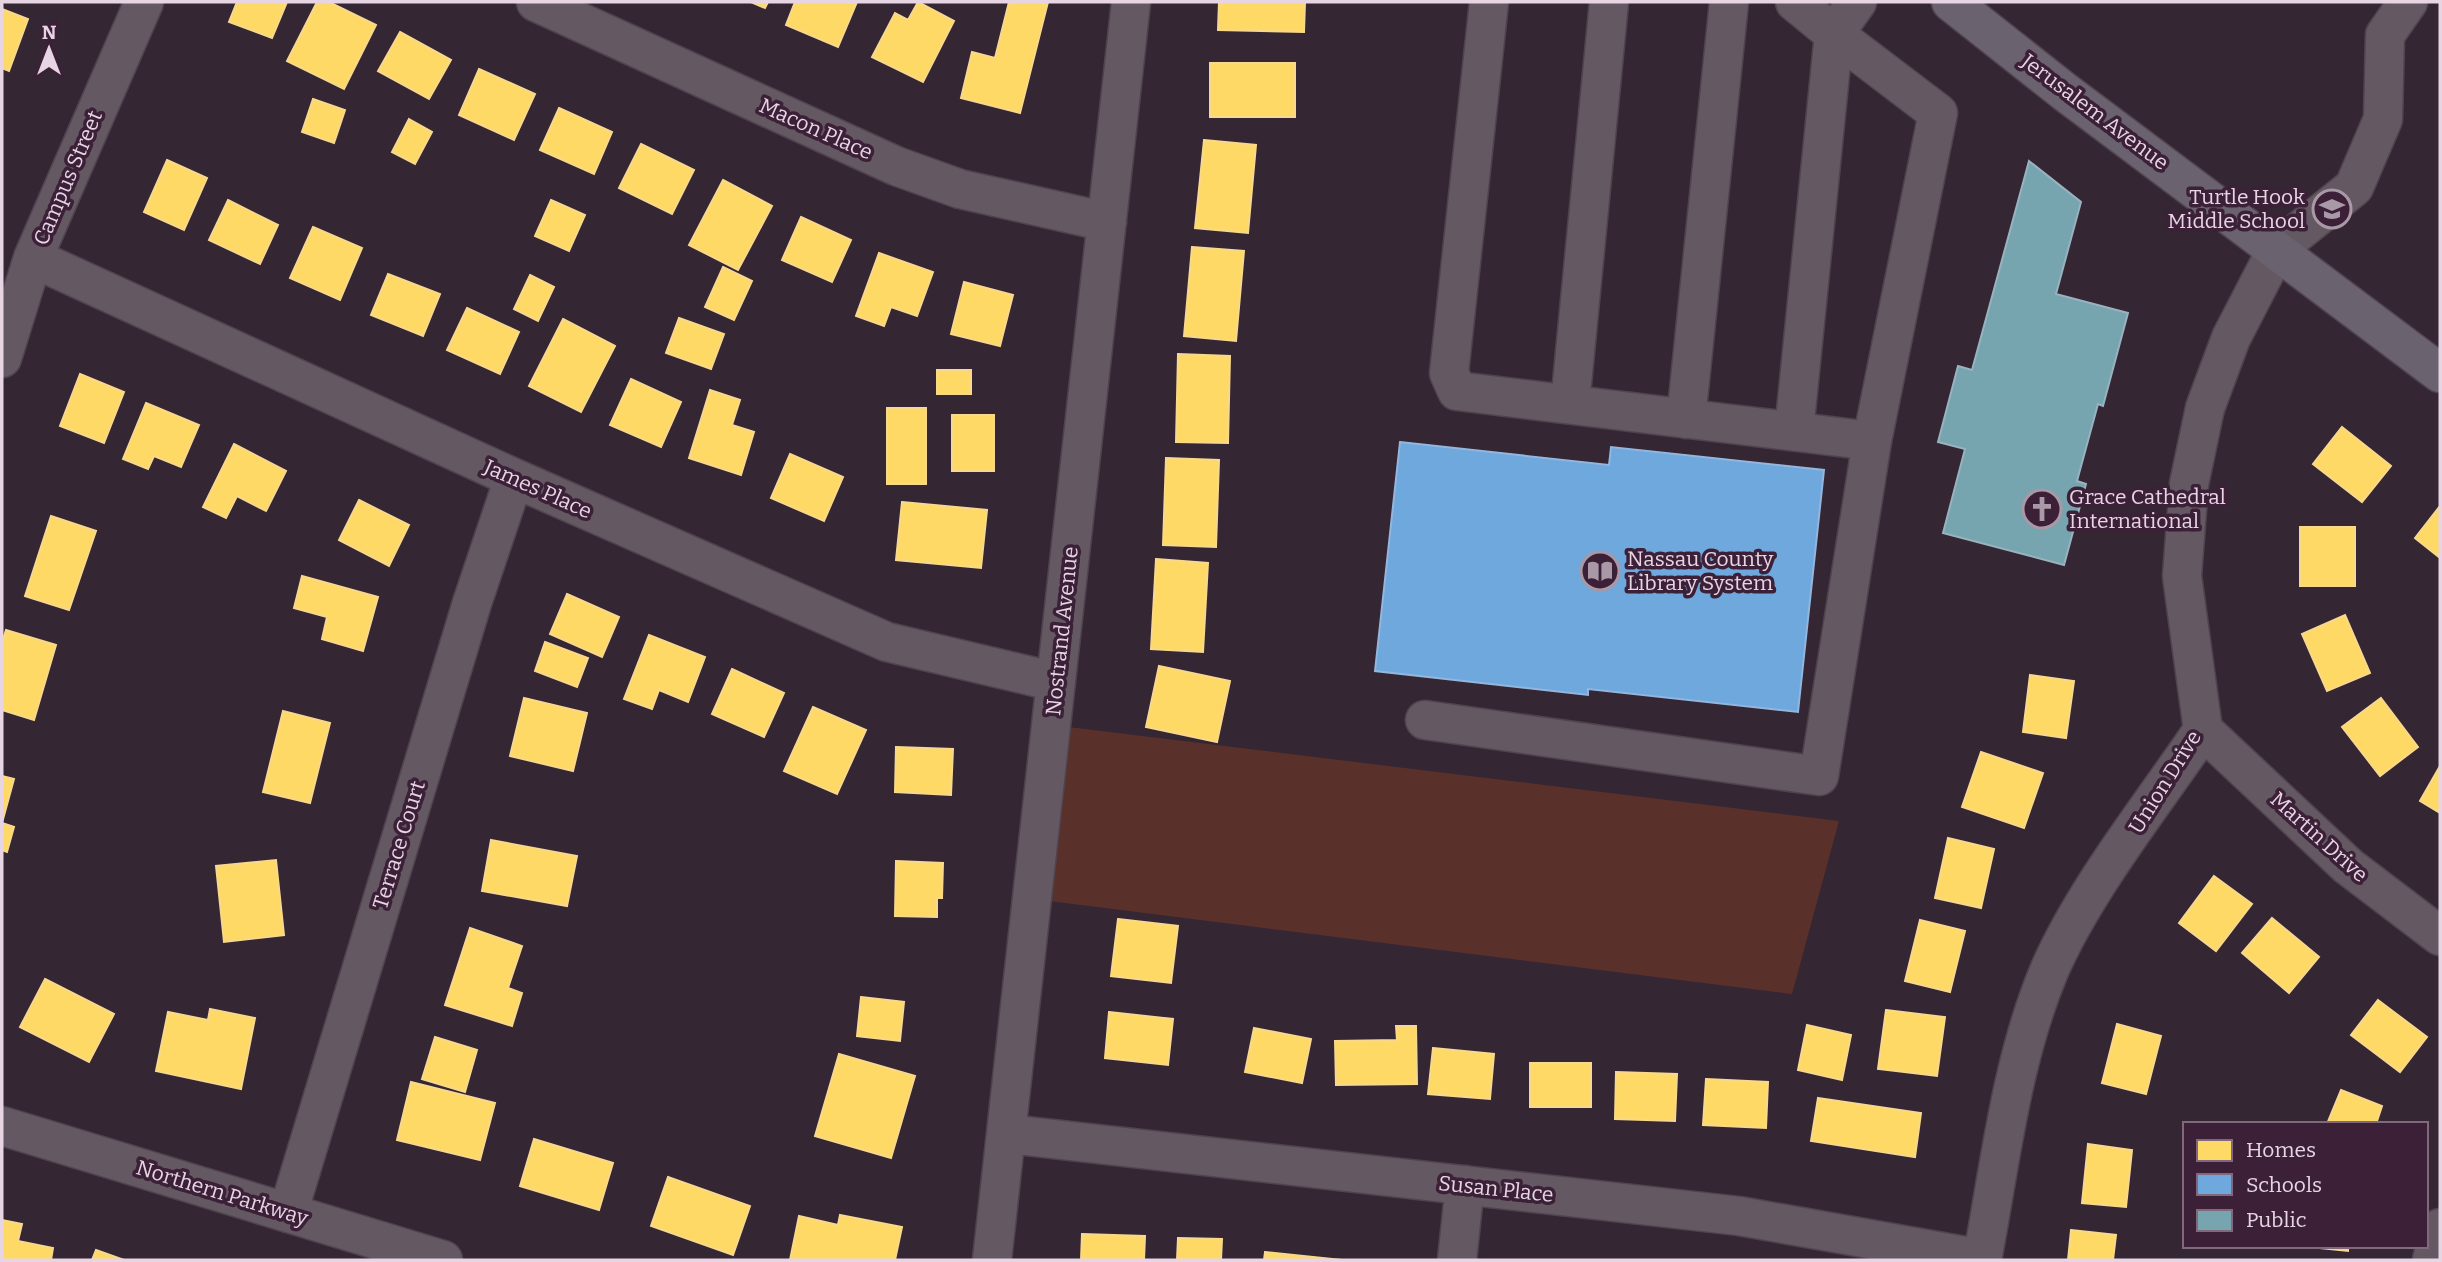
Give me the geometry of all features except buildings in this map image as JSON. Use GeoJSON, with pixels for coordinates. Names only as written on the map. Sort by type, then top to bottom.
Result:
{"type":"FeatureCollection","features":[{"type":"Feature","properties":{"kind":"main road","name":"Jerusalem Avenue"},"geometry":{"type":"LineString","coordinates":[[1951,2],[2065,92],[2440,373]]}},
{"type":"Feature","properties":{"kind":"street","name":"Campus Street"},"geometry":{"type":"LineString","coordinates":[[2,358],[33,258],[144,2]]}},
{"type":"Feature","properties":{"kind":"street","name":"Macon Place"},"geometry":{"type":"LineString","coordinates":[[536,2],[896,166],[960,189],[1107,222]]}},
{"type":"Feature","properties":{"kind":"street","name":"Nostrand Avenue"},"geometry":{"type":"LineString","coordinates":[[992,1260],[1131,2]]}},
{"type":"Feature","properties":{"kind":"street"},"geometry":{"type":"LineString","coordinates":[[1489,2],[1449,373],[1457,391],[1872,441]]}},
{"type":"Feature","properties":{"kind":"street"},"geometry":{"type":"LineString","coordinates":[[1570,404],[1609,2]]}},
{"type":"Feature","properties":{"kind":"street"},"geometry":{"type":"LineString","coordinates":[[1686,419],[1729,2]]}},
{"type":"Feature","properties":{"kind":"street"},"geometry":{"type":"LineString","coordinates":[[1425,720],[1819,776],[1872,441],[1938,113],[1795,2]]}},
{"type":"Feature","properties":{"kind":"street"},"geometry":{"type":"LineString","coordinates":[[1794,431],[1834,34],[1857,2]]}},
{"type":"Feature","properties":{"kind":"street"},"geometry":{"type":"LineString","coordinates":[[2277,249],[2354,187],[2383,119],[2385,35],[2408,2]]}},
{"type":"Feature","properties":{"kind":"street","name":"Union Drive"},"geometry":{"type":"LineString","coordinates":[[1982,1260],[2024,1045],[2049,971],[2079,913],[2203,730],[2182,576],[2189,484],[2205,408],[2231,338],[2277,249]]}},
{"type":"Feature","properties":{"kind":"street","name":"James Place"},"geometry":{"type":"LineString","coordinates":[[33,258],[514,478],[887,642],[1056,682]]}},
{"type":"Feature","properties":{"kind":"street","name":"Terrace Court"},"geometry":{"type":"LineString","coordinates":[[288,1213],[472,603],[514,478]]}},
{"type":"Feature","properties":{"kind":"street","name":"Martin Drive"},"geometry":{"type":"LineString","coordinates":[[2203,730],[2348,866],[2440,936]]}},
{"type":"Feature","properties":{"kind":"street","name":"Northern Parkway"},"geometry":{"type":"LineString","coordinates":[[2,1126],[443,1260]]}},
{"type":"Feature","properties":{"kind":"street","name":"Susan Place"},"geometry":{"type":"LineString","coordinates":[[1008,1134],[1739,1216],[1982,1260]]}},
{"type":"Feature","properties":{"kind":"street"},"geometry":{"type":"LineString","coordinates":[[1457,1260],[1465,1185]]}},
{"type":"Feature","properties":{"kind":"street"},"geometry":{"type":"LineString","coordinates":[[2432,1260],[2440,1228]]}},
{"type":"Feature","properties":{"kind":"shaded area"},"geometry":{"type":"Polygon","coordinates":[[[1052,725],[1839,821],[1792,994],[1033,899],[1052,725]]]}},
{"type":"Feature","properties":{"kind":"place","name":"Turtle Hook Middle School"},"geometry":{"type":"Point","coordinates":[2332,209]}},
{"type":"Feature","properties":{"kind":"place","name":"Grace Cathedral International"},"geometry":{"type":"Point","coordinates":[2042,509]}},
{"type":"Feature","properties":{"kind":"place","name":"Nassau County Library System"},"geometry":{"type":"Point","coordinates":[1600,571]}}]}
